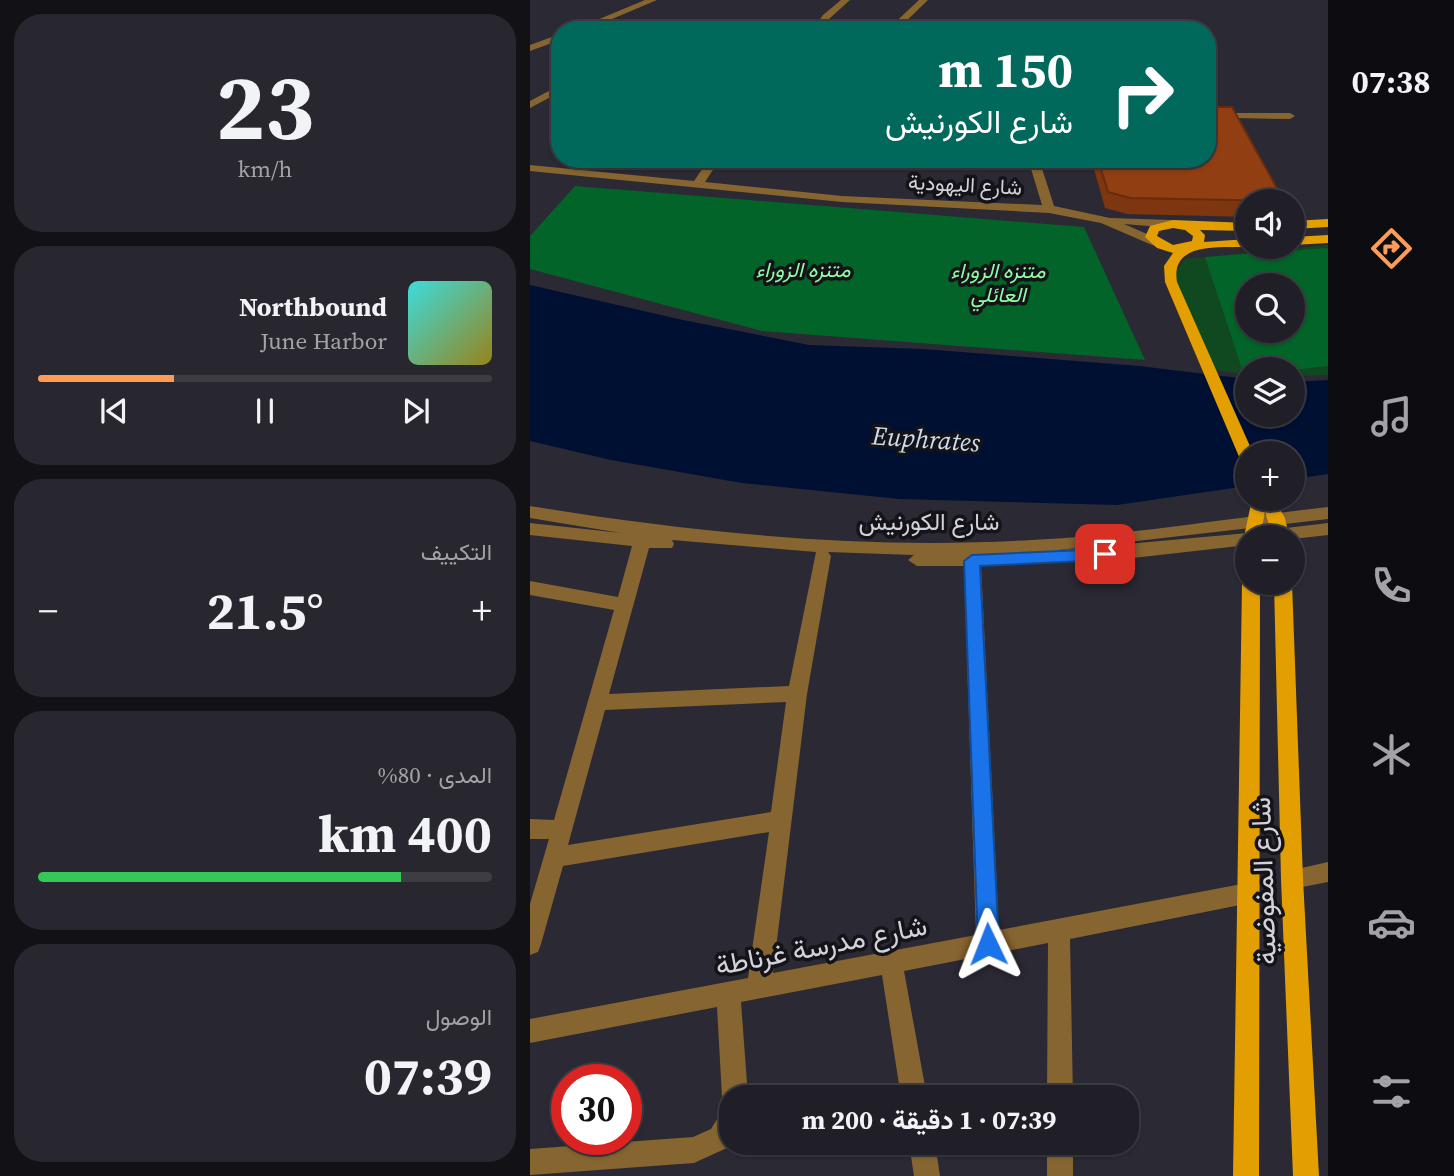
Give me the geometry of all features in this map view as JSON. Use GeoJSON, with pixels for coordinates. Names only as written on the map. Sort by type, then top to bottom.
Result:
{"type":"FeatureCollection","features":[{"type":"Feature","properties":{"kind":"main road"},"geometry":{"type":"LineString","coordinates":[[1305,224],[1328,223]]}},
{"type":"Feature","properties":{"kind":"main road"},"geometry":{"type":"LineString","coordinates":[[1173,288],[1157,264],[1154,229],[1177,224],[1209,228],[1235,227]]}},
{"type":"Feature","properties":{"kind":"main road"},"geometry":{"type":"LineString","coordinates":[[1177,224],[1199,234],[1198,243],[1170,263],[1168,270],[1173,288],[1240,441]]}},
{"type":"Feature","properties":{"kind":"main road"},"geometry":{"type":"LineString","coordinates":[[1305,241],[1328,239]]}},
{"type":"Feature","properties":{"kind":"main road"},"geometry":{"type":"LineString","coordinates":[[1154,241],[1173,249],[1235,244]]}},
{"type":"Feature","properties":{"kind":"main road","name":"شارع المفوضية"},"geometry":{"type":"LineString","coordinates":[[1246,1176],[1251,595]]}},
{"type":"Feature","properties":{"kind":"main road","name":"شارع المفوضية"},"geometry":{"type":"LineString","coordinates":[[1283,595],[1292,879],[1306,1176]]}},
{"type":"Feature","properties":{"kind":"street"},"geometry":{"type":"LineString","coordinates":[[600,21],[653,0]]}},
{"type":"Feature","properties":{"kind":"street"},"geometry":{"type":"LineString","coordinates":[[823,21],[846,0]]}},
{"type":"Feature","properties":{"kind":"street"},"geometry":{"type":"LineString","coordinates":[[900,21],[924,0]]}},
{"type":"Feature","properties":{"kind":"street"},"geometry":{"type":"LineString","coordinates":[[530,48],[551,40]]}},
{"type":"Feature","properties":{"kind":"street"},"geometry":{"type":"LineString","coordinates":[[530,105],[551,93]]}},
{"type":"Feature","properties":{"kind":"street"},"geometry":{"type":"LineString","coordinates":[[1243,129],[1231,116],[1290,116]]}},
{"type":"Feature","properties":{"kind":"street","name":"شارع اليهودية"},"geometry":{"type":"LineString","coordinates":[[530,168],[843,199],[1049,209],[1104,220]]}},
{"type":"Feature","properties":{"kind":"street"},"geometry":{"type":"LineString","coordinates":[[696,186],[709,168]]}},
{"type":"Feature","properties":{"kind":"street"},"geometry":{"type":"LineString","coordinates":[[1036,168],[1049,209]]}},
{"type":"Feature","properties":{"kind":"street"},"geometry":{"type":"LineString","coordinates":[[1104,220],[1177,224]]}},
{"type":"Feature","properties":{"kind":"street"},"geometry":{"type":"LineString","coordinates":[[1104,220],[1154,241]]}},
{"type":"Feature","properties":{"kind":"street","name":"شارع الكورنيش"},"geometry":{"type":"LineString","coordinates":[[530,512],[701,537],[832,546],[913,548],[1046,545],[1235,534]]}},
{"type":"Feature","properties":{"kind":"street","name":"شارع الكورنيش"},"geometry":{"type":"LineString","coordinates":[[1294,525],[1328,513]]}},
{"type":"Feature","properties":{"kind":"street","name":"شارع الكورنيش"},"geometry":{"type":"LineString","coordinates":[[530,529],[643,542],[822,556],[972,561],[1120,553],[1235,535]]}},
{"type":"Feature","properties":{"kind":"street","name":"شارع الكورنيش"},"geometry":{"type":"LineString","coordinates":[[1305,529],[1328,529]]}},
{"type":"Feature","properties":{"kind":"street"},"geometry":{"type":"LineString","coordinates":[[530,944],[643,542]]}},
{"type":"Feature","properties":{"kind":"street"},"geometry":{"type":"LineString","coordinates":[[759,987],[797,694],[822,556]]}},
{"type":"Feature","properties":{"kind":"street"},"geometry":{"type":"LineString","coordinates":[[972,561],[988,944]]}},
{"type":"Feature","properties":{"kind":"street"},"geometry":{"type":"LineString","coordinates":[[530,588],[623,606]]}},
{"type":"Feature","properties":{"kind":"street"},"geometry":{"type":"LineString","coordinates":[[597,702],[797,694]]}},
{"type":"Feature","properties":{"kind":"street"},"geometry":{"type":"LineString","coordinates":[[554,857],[781,820]]}},
{"type":"Feature","properties":{"kind":"street"},"geometry":{"type":"LineString","coordinates":[[530,829],[562,830]]}},
{"type":"Feature","properties":{"kind":"street"},"geometry":{"type":"LineString","coordinates":[[1292,879],[1328,872]]}},
{"type":"Feature","properties":{"kind":"street","name":"شارع مدرسة غرناطة"},"geometry":{"type":"LineString","coordinates":[[530,1031],[1247,894]]}},
{"type":"Feature","properties":{"kind":"street"},"geometry":{"type":"LineString","coordinates":[[1059,930],[1060,1085]]}},
{"type":"Feature","properties":{"kind":"street"},"geometry":{"type":"LineString","coordinates":[[891,962],[912,1085]]}},
{"type":"Feature","properties":{"kind":"street"},"geometry":{"type":"LineString","coordinates":[[728,993],[734,1085]]}},
{"type":"Feature","properties":{"kind":"street"},"geometry":{"type":"LineString","coordinates":[[530,1162],[694,1150],[719,1138]]}},
{"type":"Feature","properties":{"kind":"street"},"geometry":{"type":"LineString","coordinates":[[924,1155],[927,1176]]}},
{"type":"Feature","properties":{"kind":"street"},"geometry":{"type":"LineString","coordinates":[[1060,1155],[1060,1176]]}},
{"type":"Feature","properties":{"kind":"green space","name":"متنزه الزوراء"},"geometry":{"type":"Polygon","coordinates":[[[575,186],[1084,227],[1145,360],[762,331],[530,269],[530,236],[575,186]]]}},
{"type":"Feature","properties":{"kind":"green space"},"geometry":{"type":"Polygon","coordinates":[[[1328,245],[1328,375],[1305,376],[1305,357],[1235,357],[1235,373],[1216,370],[1172,276],[1185,259],[1235,254],[1235,259],[1305,259],[1305,247],[1328,245]]]}},
{"type":"Feature","properties":{"kind":"green space"},"geometry":{"type":"Polygon","coordinates":[[[1328,248],[1328,366],[1305,369],[1305,357],[1238,357],[1205,257],[1235,255],[1235,259],[1305,259],[1305,250],[1328,248]]]}},
{"type":"Feature","properties":{"kind":"water","name":"Euphrates"},"geometry":{"type":"Polygon","coordinates":[[[530,285],[809,345],[923,349],[1139,366],[1235,378],[1235,427],[1305,427],[1305,381],[1328,380],[1328,474],[1305,477],[1305,441],[1235,441],[1235,488],[1117,505],[899,499],[742,483],[611,460],[530,441],[530,285]]]}},
{"type":"Feature","properties":{"kind":"building"},"geometry":{"type":"Polygon","coordinates":[[[1216,107],[1232,107],[1277,189],[1235,189],[1235,200],[1130,198],[1108,192],[1101,168],[1216,168],[1216,107]]]}},
{"type":"Feature","properties":{"kind":"route"},"geometry":{"type":"LineString","coordinates":[[988,944],[972,561],[1105,554]]}},
{"type":"Feature","properties":{"kind":"park label","name":"متنزه الزوراء العائلي"},"geometry":{"type":"Point","coordinates":[998,283]}}]}
